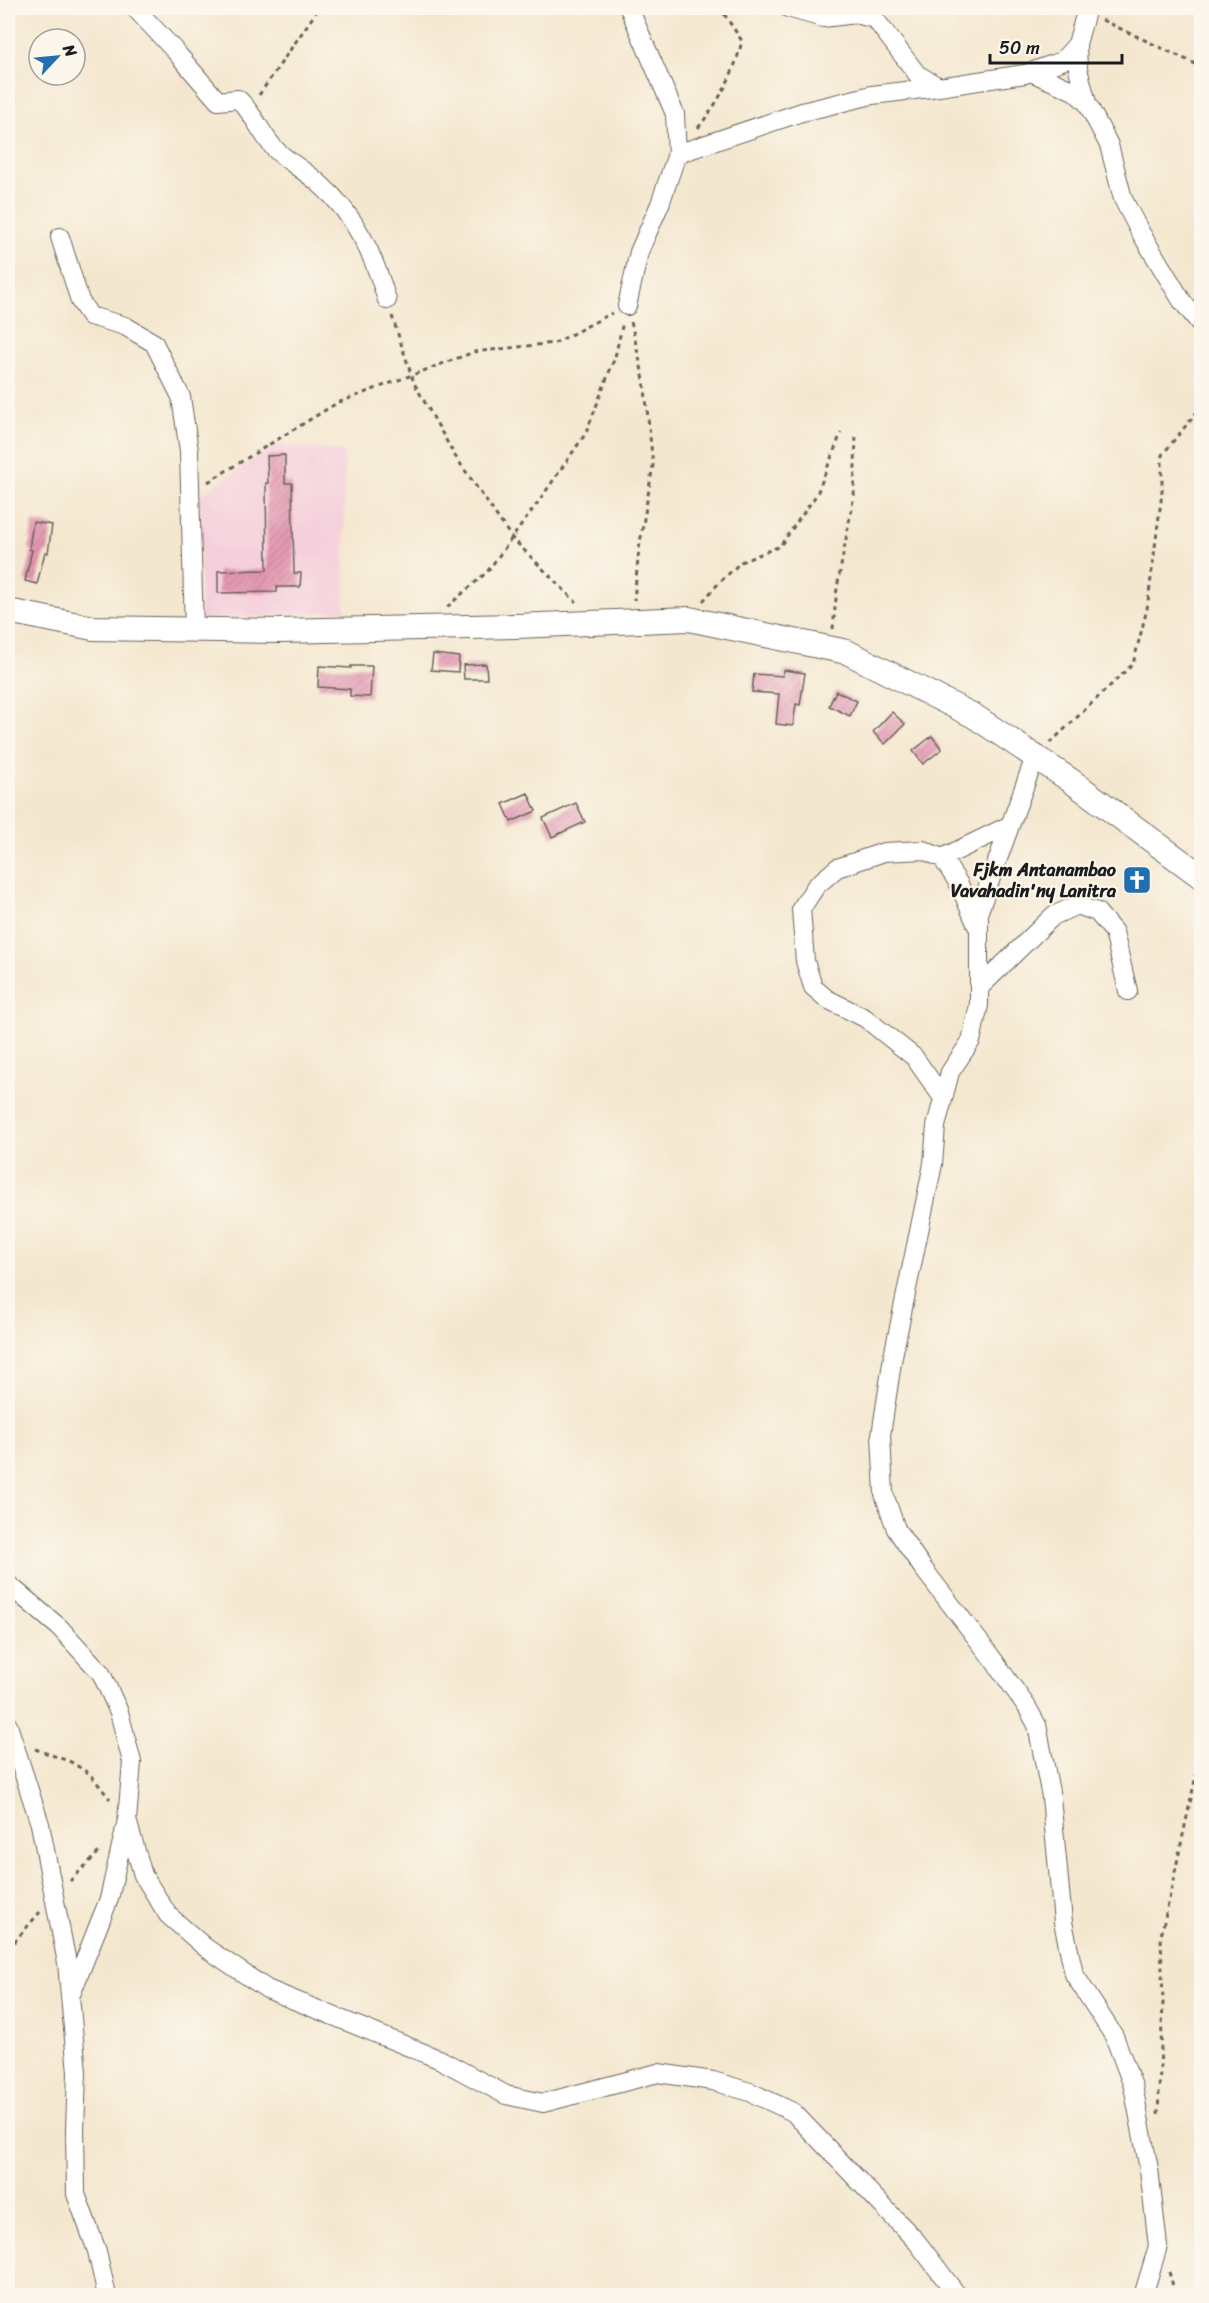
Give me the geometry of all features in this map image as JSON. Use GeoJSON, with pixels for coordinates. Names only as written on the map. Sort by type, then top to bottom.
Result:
{"type":"FeatureCollection","features":[{"type":"Feature","properties":{"kind":"street"},"geometry":{"type":"LineString","coordinates":[[135,8],[218,101],[238,99],[249,109],[275,149],[321,185],[346,212],[367,243],[387,300]]}},
{"type":"Feature","properties":{"kind":"street"},"geometry":{"type":"LineString","coordinates":[[627,306],[639,252],[660,204],[677,154],[675,114],[629,8]]}},
{"type":"Feature","properties":{"kind":"street"},"geometry":{"type":"LineString","coordinates":[[788,8],[823,18],[856,14],[875,19],[917,74],[939,87]]}},
{"type":"Feature","properties":{"kind":"street"},"geometry":{"type":"LineString","coordinates":[[1087,10],[1077,44],[1078,69],[1088,103],[1109,145],[1123,199],[1182,301],[1202,326]]}},
{"type":"Feature","properties":{"kind":"street"},"geometry":{"type":"LineString","coordinates":[[677,154],[802,112],[872,95],[1031,72],[1062,61],[1077,44]]}},
{"type":"Feature","properties":{"kind":"street"},"geometry":{"type":"LineString","coordinates":[[1031,72],[1074,92],[1088,103]]}},
{"type":"Feature","properties":{"kind":"street"},"geometry":{"type":"LineString","coordinates":[[60,237],[80,301],[90,316],[125,326],[154,343],[181,397],[189,451],[194,630]]}},
{"type":"Feature","properties":{"kind":"street"},"geometry":{"type":"LineString","coordinates":[[8,611],[93,628],[278,631],[689,619],[847,652],[974,716],[1202,877]]}},
{"type":"Feature","properties":{"kind":"street"},"geometry":{"type":"LineString","coordinates":[[1035,757],[979,911],[979,1005],[971,1041],[950,1072],[936,1126],[933,1164],[893,1356],[881,1435],[884,1494],[896,1529],[922,1567],[992,1658],[1037,1725],[1051,1797],[1063,1922],[1074,1974],[1114,2036],[1133,2086],[1149,2169],[1158,2246],[1143,2295]]}},
{"type":"Feature","properties":{"kind":"street"},"geometry":{"type":"LineString","coordinates":[[942,858],[1010,825]]}},
{"type":"Feature","properties":{"kind":"street"},"geometry":{"type":"LineString","coordinates":[[943,1098],[914,1057],[864,1018],[827,999],[813,987],[805,961],[801,909],[816,886],[837,868],[884,852],[923,850],[942,858],[959,884],[979,931]]}},
{"type":"Feature","properties":{"kind":"street"},"geometry":{"type":"LineString","coordinates":[[979,988],[1053,916],[1077,905],[1097,912],[1114,932],[1128,991]]}},
{"type":"Feature","properties":{"kind":"street"},"geometry":{"type":"LineString","coordinates":[[8,1584],[60,1628],[100,1673],[119,1712],[132,1762],[127,1820],[109,1899],[70,1997]]}},
{"type":"Feature","properties":{"kind":"street"},"geometry":{"type":"LineString","coordinates":[[10,1733],[40,1824],[67,1963],[77,2072],[76,2194],[97,2250],[107,2295]]}},
{"type":"Feature","properties":{"kind":"street"},"geometry":{"type":"LineString","coordinates":[[127,1820],[143,1875],[168,1915],[206,1948],[267,1989],[441,2060],[506,2095],[543,2103],[658,2073],[713,2080],[750,2092],[793,2112],[917,2242],[958,2295]]}},
{"type":"Feature","properties":{"kind":"path"},"geometry":{"type":"LineString","coordinates":[[249,109],[319,8]]}},
{"type":"Feature","properties":{"kind":"path"},"geometry":{"type":"LineString","coordinates":[[677,154],[715,108],[736,66],[742,41],[720,8]]}},
{"type":"Feature","properties":{"kind":"path"},"geometry":{"type":"LineString","coordinates":[[1087,10],[1202,67]]}},
{"type":"Feature","properties":{"kind":"path"},"geometry":{"type":"LineString","coordinates":[[387,300],[411,375],[455,456],[512,538],[597,623]]}},
{"type":"Feature","properties":{"kind":"path"},"geometry":{"type":"LineString","coordinates":[[190,493],[337,403],[474,352],[555,343],[627,306]]}},
{"type":"Feature","properties":{"kind":"path"},"geometry":{"type":"LineString","coordinates":[[419,628],[487,572],[586,432],[615,357],[627,306]]}},
{"type":"Feature","properties":{"kind":"path"},"geometry":{"type":"LineString","coordinates":[[627,306],[644,380],[653,465],[639,549],[632,621]]}},
{"type":"Feature","properties":{"kind":"path"},"geometry":{"type":"LineString","coordinates":[[1035,757],[1133,664],[1147,609],[1162,493],[1162,455],[1202,406]]}},
{"type":"Feature","properties":{"kind":"path"},"geometry":{"type":"LineString","coordinates":[[689,619],[718,584],[741,562],[780,546],[817,494],[841,433]]}},
{"type":"Feature","properties":{"kind":"path"},"geometry":{"type":"LineString","coordinates":[[831,649],[837,588],[854,495],[856,435]]}},
{"type":"Feature","properties":{"kind":"path"},"geometry":{"type":"LineString","coordinates":[[10,1733],[71,1762],[90,1774],[127,1820]]}},
{"type":"Feature","properties":{"kind":"path"},"geometry":{"type":"LineString","coordinates":[[1158,2115],[1163,2003],[1161,1936],[1202,1748]]}},
{"type":"Feature","properties":{"kind":"path"},"geometry":{"type":"LineString","coordinates":[[8,1948],[54,1896],[105,1845]]}},
{"type":"Feature","properties":{"kind":"shaded area"},"geometry":{"type":"Polygon","coordinates":[[[276,445],[344,451],[345,611],[201,620],[199,496],[276,445]]]}},
{"type":"Feature","properties":{"kind":"building"},"geometry":{"type":"Polygon","coordinates":[[[285,455],[285,483],[292,483],[294,573],[301,573],[300,587],[277,587],[277,592],[218,593],[218,571],[267,570],[267,456],[285,455]]]}},
{"type":"Feature","properties":{"kind":"building"},"geometry":{"type":"Polygon","coordinates":[[[33,522],[52,525],[48,553],[45,552],[37,584],[25,581],[32,550],[29,549],[33,522]]]}},
{"type":"Feature","properties":{"kind":"building"},"geometry":{"type":"Polygon","coordinates":[[[433,654],[459,657],[458,672],[431,670],[433,654]]]}},
{"type":"Feature","properties":{"kind":"building"},"geometry":{"type":"Polygon","coordinates":[[[486,664],[487,679],[464,679],[463,665],[486,664]]]}},
{"type":"Feature","properties":{"kind":"building"},"geometry":{"type":"Polygon","coordinates":[[[319,666],[351,668],[351,666],[372,666],[370,697],[350,696],[350,689],[318,687],[319,666]]]}},
{"type":"Feature","properties":{"kind":"building"},"geometry":{"type":"Polygon","coordinates":[[[784,670],[805,673],[800,705],[796,704],[793,726],[776,724],[779,694],[752,692],[754,674],[783,676],[784,670]]]}},
{"type":"Feature","properties":{"kind":"building"},"geometry":{"type":"Polygon","coordinates":[[[836,691],[857,701],[850,716],[829,706],[836,691]]]}},
{"type":"Feature","properties":{"kind":"building"},"geometry":{"type":"Polygon","coordinates":[[[892,712],[905,724],[885,744],[873,732],[892,712]]]}},
{"type":"Feature","properties":{"kind":"building"},"geometry":{"type":"Polygon","coordinates":[[[932,736],[942,749],[923,764],[913,751],[932,736]]]}},
{"type":"Feature","properties":{"kind":"building"},"geometry":{"type":"Polygon","coordinates":[[[528,793],[536,811],[511,822],[503,804],[528,793]]]}},
{"type":"Feature","properties":{"kind":"building"},"geometry":{"type":"Polygon","coordinates":[[[576,803],[585,822],[552,837],[543,818],[576,803]]]}},
{"type":"Feature","properties":{"kind":"place","name":"Fjkm Antanambao Vavahadin'ny Lanitra"},"geometry":{"type":"Point","coordinates":[1137,880]}}]}
